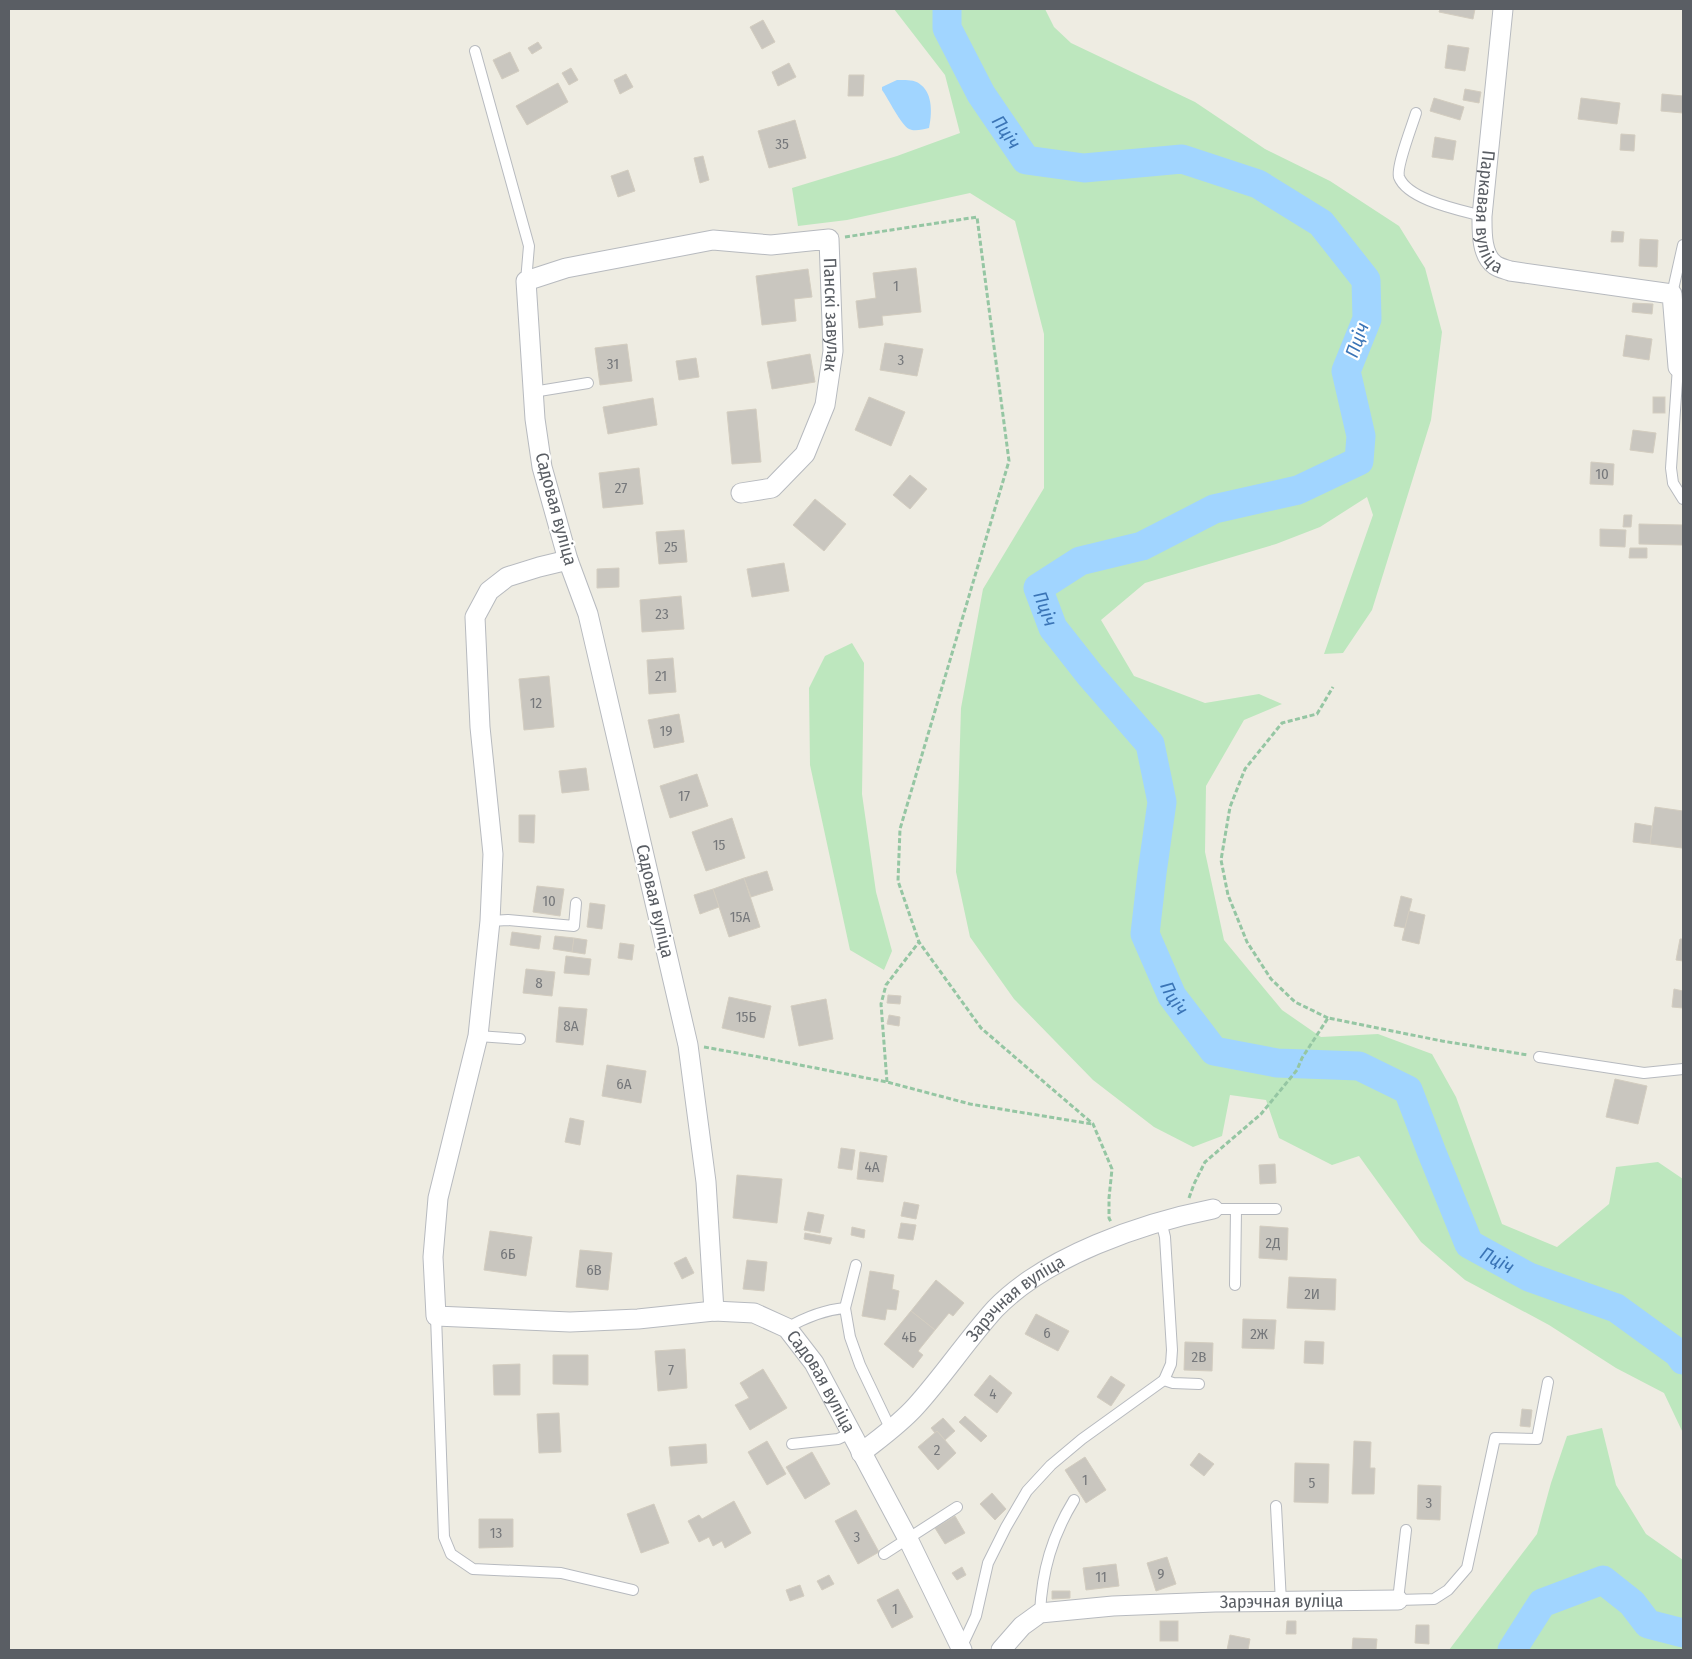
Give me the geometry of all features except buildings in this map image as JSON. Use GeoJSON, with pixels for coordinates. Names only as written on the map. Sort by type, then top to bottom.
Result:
{"type":"FeatureCollection","features":[{"type":"Feature","properties":{"kind":"street","name":"Паркавая вуліца"},"geometry":{"type":"LineString","coordinates":[[1503,9],[1482,216],[1482,235],[1487,254],[1495,265],[1510,271],[1672,294]]}},
{"type":"Feature","properties":{"kind":"street","name":"Панскі завулак"},"geometry":{"type":"LineString","coordinates":[[526,281],[566,268],[713,240],[771,246],[830,239],[833,351],[825,405],[804,454],[772,488],[741,494]]}},
{"type":"Feature","properties":{"kind":"street","name":"Садовая вуліца"},"geometry":{"type":"LineString","coordinates":[[526,281],[533,392],[542,467],[568,560],[588,614],[688,1045],[706,1182],[714,1311],[754,1313],[786,1328],[814,1362],[908,1540],[962,1649]]}},
{"type":"Feature","properties":{"kind":"street"},"geometry":{"type":"LineString","coordinates":[[1672,294],[1681,369]]}},
{"type":"Feature","properties":{"kind":"street"},"geometry":{"type":"LineString","coordinates":[[568,560],[539,566],[507,577],[488,591],[475,617],[480,726],[493,854],[490,921],[478,1036],[438,1198],[434,1256],[436,1316],[570,1322],[638,1319],[714,1311]]}},
{"type":"Feature","properties":{"kind":"street","name":"Зарэчная вуліца"},"geometry":{"type":"LineString","coordinates":[[861,1452],[892,1430],[915,1407],[995,1310],[1028,1280],[1060,1262],[1118,1236],[1161,1221],[1213,1209]]}},
{"type":"Feature","properties":{"kind":"street","name":"Зарэчная вуліца"},"geometry":{"type":"LineString","coordinates":[[1040,1613],[1113,1606],[1398,1600]]}},
{"type":"Feature","properties":{"kind":"street"},"geometry":{"type":"LineString","coordinates":[[1000,1650],[1022,1626],[1040,1613]]}},
{"type":"Feature","properties":{"kind":"lane"},"geometry":{"type":"LineString","coordinates":[[475,51],[529,246],[526,281]]}},
{"type":"Feature","properties":{"kind":"lane"},"geometry":{"type":"LineString","coordinates":[[1416,114],[1400,165],[1399,177],[1408,189],[1422,198],[1482,216]]}},
{"type":"Feature","properties":{"kind":"lane"},"geometry":{"type":"LineString","coordinates":[[1672,294],[1683,245]]}},
{"type":"Feature","properties":{"kind":"lane"},"geometry":{"type":"LineString","coordinates":[[1681,369],[1670,468],[1673,483],[1683,499]]}},
{"type":"Feature","properties":{"kind":"lane"},"geometry":{"type":"LineString","coordinates":[[533,392],[588,383]]}},
{"type":"Feature","properties":{"kind":"lane"},"geometry":{"type":"LineString","coordinates":[[490,921],[508,920],[574,926],[576,903]]}},
{"type":"Feature","properties":{"kind":"lane"},"geometry":{"type":"LineString","coordinates":[[478,1036],[520,1039]]}},
{"type":"Feature","properties":{"kind":"lane"},"geometry":{"type":"LineString","coordinates":[[1539,1057],[1644,1073],[1683,1069]]}},
{"type":"Feature","properties":{"kind":"lane"},"geometry":{"type":"LineString","coordinates":[[1213,1209],[1276,1209]]}},
{"type":"Feature","properties":{"kind":"lane"},"geometry":{"type":"LineString","coordinates":[[1235,1285],[1236,1209]]}},
{"type":"Feature","properties":{"kind":"lane"},"geometry":{"type":"LineString","coordinates":[[962,1649],[976,1616],[988,1563],[1027,1491],[1051,1465],[1082,1439],[1164,1380],[1170,1364],[1172,1350],[1165,1237],[1161,1221]]}},
{"type":"Feature","properties":{"kind":"lane"},"geometry":{"type":"LineString","coordinates":[[856,1265],[845,1308],[850,1337],[860,1365],[892,1430]]}},
{"type":"Feature","properties":{"kind":"lane"},"geometry":{"type":"LineString","coordinates":[[786,1328],[808,1316],[845,1308]]}},
{"type":"Feature","properties":{"kind":"lane"},"geometry":{"type":"LineString","coordinates":[[436,1316],[444,1537],[451,1554],[473,1569],[561,1573],[633,1590]]}},
{"type":"Feature","properties":{"kind":"lane"},"geometry":{"type":"LineString","coordinates":[[1164,1380],[1173,1383],[1199,1384]]}},
{"type":"Feature","properties":{"kind":"lane"},"geometry":{"type":"LineString","coordinates":[[1406,1530],[1398,1600],[1434,1599],[1448,1590],[1467,1568],[1495,1438],[1537,1439],[1548,1382]]}},
{"type":"Feature","properties":{"kind":"lane"},"geometry":{"type":"LineString","coordinates":[[792,1444],[838,1439],[850,1433]]}},
{"type":"Feature","properties":{"kind":"lane"},"geometry":{"type":"LineString","coordinates":[[1040,1613],[1042,1585],[1050,1551],[1062,1519],[1074,1500]]}},
{"type":"Feature","properties":{"kind":"lane"},"geometry":{"type":"LineString","coordinates":[[1276,1506],[1281,1602]]}},
{"type":"Feature","properties":{"kind":"lane"},"geometry":{"type":"LineString","coordinates":[[884,1554],[957,1507]]}},
{"type":"Feature","properties":{"kind":"path"},"geometry":{"type":"LineString","coordinates":[[830,239],[977,216],[1009,461],[900,829],[898,881],[919,942],[981,1028],[1093,1124],[1112,1169],[1109,1218],[1118,1236]]}},
{"type":"Feature","properties":{"kind":"path"},"geometry":{"type":"LineString","coordinates":[[1333,687],[1317,714],[1282,723],[1245,769],[1230,807],[1221,860],[1228,895],[1247,942],[1271,978],[1295,1002],[1328,1018],[1442,1041],[1539,1057]]}},
{"type":"Feature","properties":{"kind":"path"},"geometry":{"type":"LineString","coordinates":[[887,1082],[881,1004],[886,985],[919,942]]}},
{"type":"Feature","properties":{"kind":"path"},"geometry":{"type":"LineString","coordinates":[[1184,1215],[1194,1184],[1205,1162],[1261,1114],[1297,1070],[1302,1058],[1328,1018]]}},
{"type":"Feature","properties":{"kind":"path"},"geometry":{"type":"LineString","coordinates":[[688,1045],[887,1082],[970,1104],[1093,1124]]}},
{"type":"Feature","properties":{"kind":"green space"},"geometry":{"type":"Polygon","coordinates":[[[894,9],[1045,9],[1054,27],[1071,43],[1195,102],[1265,149],[1330,181],[1399,226],[1425,268],[1442,332],[1431,420],[1372,610],[1343,653],[1324,654],[1373,515],[1367,497],[1320,527],[1276,544],[1145,583],[1101,620],[1134,676],[1205,703],[1259,694],[1282,704],[1244,720],[1206,786],[1205,852],[1224,940],[1282,1010],[1321,1037],[1378,1034],[1432,1054],[1456,1097],[1502,1224],[1557,1247],[1609,1204],[1616,1167],[1658,1162],[1683,1179],[1683,1433],[1664,1393],[1616,1368],[1549,1325],[1465,1280],[1421,1242],[1359,1156],[1332,1165],[1279,1138],[1266,1100],[1230,1095],[1222,1136],[1193,1147],[1154,1127],[1093,1080],[1014,999],[970,937],[956,872],[961,708],[983,589],[1044,488],[1044,334],[1015,221],[970,193],[847,220],[798,226],[792,188],[897,156],[960,133],[945,75],[894,9]]]}},
{"type":"Feature","properties":{"kind":"green space"},"geometry":{"type":"Polygon","coordinates":[[[852,643],[864,663],[862,794],[876,892],[892,951],[884,970],[850,950],[810,765],[809,688],[825,656],[852,643]]]}},
{"type":"Feature","properties":{"kind":"green space"},"geometry":{"type":"Polygon","coordinates":[[[1602,1428],[1616,1485],[1646,1534],[1683,1560],[1683,1650],[1449,1650],[1537,1534],[1551,1483],[1567,1436],[1602,1428]]]}},
{"type":"Feature","properties":{"kind":"water"},"geometry":{"type":"Polygon","coordinates":[[[897,80],[910,80],[919,83],[925,89],[931,105],[929,128],[911,130],[906,127],[899,117],[882,90],[882,87],[897,80]]]}},
{"type":"Feature","properties":{"kind":"waterway","name":"Пціч"},"geometry":{"type":"LineString","coordinates":[[947,9],[947,28],[981,94],[1026,160],[1084,168],[1182,159],[1258,184],[1321,223],[1366,280],[1367,319],[1346,371],[1361,436],[1359,461],[1298,490],[1214,509],[1142,546],[1080,561],[1038,588],[1053,628],[1090,675],[1150,744],[1162,802],[1145,934],[1172,996],[1214,1051],[1277,1063],[1359,1066],[1408,1090],[1469,1244],[1529,1277],[1616,1308],[1678,1353],[1683,1360]]}},
{"type":"Feature","properties":{"kind":"waterway","name":"Пціч"},"geometry":{"type":"LineString","coordinates":[[1512,1650],[1542,1603],[1603,1580],[1632,1603],[1648,1624],[1683,1633]]}}]}
